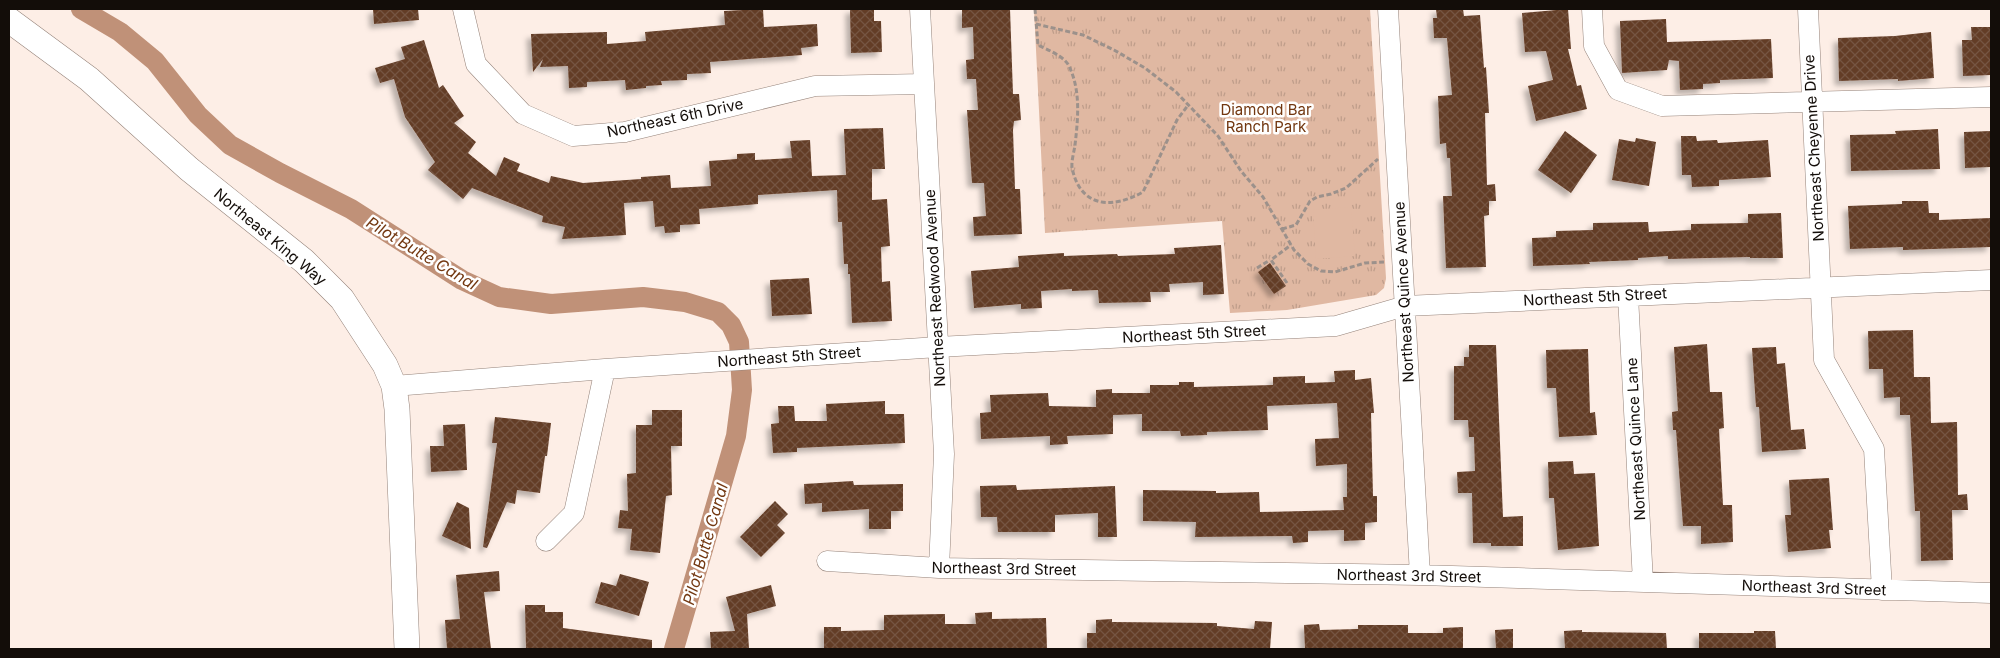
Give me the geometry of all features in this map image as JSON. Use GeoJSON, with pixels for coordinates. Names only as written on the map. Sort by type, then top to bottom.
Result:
{"type":"FeatureCollection","features":[{"type":"Feature","properties":{"kind":"street","name":"Northeast 6th Drive"},"geometry":{"type":"LineString","coordinates":[[463,9],[476,64],[523,114],[572,136],[624,132],[816,86],[924,84]]}},
{"type":"Feature","properties":{"kind":"street","name":"Northeast Redwood Avenue"},"geometry":{"type":"LineString","coordinates":[[920,9],[944,454],[939,568]]}},
{"type":"Feature","properties":{"kind":"street","name":"Northeast Quince Avenue"},"geometry":{"type":"LineString","coordinates":[[1388,9],[1420,575]]}},
{"type":"Feature","properties":{"kind":"street"},"geometry":{"type":"LineString","coordinates":[[1592,9],[1594,46],[1618,90],[1662,106],[1991,97]]}},
{"type":"Feature","properties":{"kind":"street","name":"Northeast Cheyenne Drive"},"geometry":{"type":"LineString","coordinates":[[1808,9],[1824,360],[1874,449],[1882,590]]}},
{"type":"Feature","properties":{"kind":"street","name":"Northeast King Way"},"geometry":{"type":"LineString","coordinates":[[9,20],[89,78],[188,169],[304,261],[342,299],[384,365],[394,386],[398,420],[407,649]]}},
{"type":"Feature","properties":{"kind":"street","name":"Northeast 5th Street"},"geometry":{"type":"LineString","coordinates":[[394,386],[605,368],[938,347],[1336,326],[1405,306],[1991,280]]}},
{"type":"Feature","properties":{"kind":"street","name":"Northeast Quince Lane"},"geometry":{"type":"LineString","coordinates":[[1628,296],[1643,582]]}},
{"type":"Feature","properties":{"kind":"street"},"geometry":{"type":"LineString","coordinates":[[546,541],[574,513],[605,368]]}},
{"type":"Feature","properties":{"kind":"street","name":"Northeast 3rd Street"},"geometry":{"type":"LineString","coordinates":[[827,561],[939,568],[1420,575],[1991,593]]}},
{"type":"Feature","properties":{"kind":"path"},"geometry":{"type":"LineString","coordinates":[[1035,9],[1038,45],[1053,52],[1068,64],[1074,78],[1079,111],[1072,170],[1079,186],[1088,198],[1104,203],[1134,197],[1143,192],[1177,120],[1189,104]]}},
{"type":"Feature","properties":{"kind":"path"},"geometry":{"type":"LineString","coordinates":[[1036,24],[1082,35],[1114,50],[1145,68],[1176,92],[1218,136],[1241,171],[1263,197],[1291,244],[1308,264],[1320,271],[1335,272],[1366,263],[1402,262]]}},
{"type":"Feature","properties":{"kind":"path"},"geometry":{"type":"LineString","coordinates":[[1282,229],[1296,225],[1305,208],[1317,197],[1346,188],[1381,157],[1396,156]]}},
{"type":"Feature","properties":{"kind":"path"},"geometry":{"type":"LineString","coordinates":[[1257,268],[1271,260],[1291,244]]}},
{"type":"Feature","properties":{"kind":"path"},"geometry":{"type":"LineString","coordinates":[[1271,260],[1287,283]]}},
{"type":"Feature","properties":{"kind":"green space","name":"Diamond Bar Ranch Park"},"geometry":{"type":"Polygon","coordinates":[[[1034,9],[1370,9],[1386,278],[1384,288],[1376,295],[1287,310],[1230,313],[1222,221],[1045,233],[1034,9]]]}},
{"type":"Feature","properties":{"kind":"green space"},"geometry":{"type":"Polygon","coordinates":[[[1351,207],[1355,256],[1316,259],[1313,210],[1351,207]]]}},
{"type":"Feature","properties":{"kind":"building"},"geometry":{"type":"Polygon","coordinates":[[[373,9],[418,9],[419,20],[374,24],[373,9]]]}},
{"type":"Feature","properties":{"kind":"building"},"geometry":{"type":"Polygon","coordinates":[[[763,9],[764,27],[817,24],[818,46],[801,48],[802,55],[710,62],[711,73],[687,74],[687,80],[661,81],[662,85],[626,90],[625,80],[587,82],[587,87],[569,88],[568,66],[540,67],[543,59],[533,72],[531,34],[607,32],[607,44],[646,41],[645,32],[725,25],[724,11],[763,9]]]}},
{"type":"Feature","properties":{"kind":"building"},"geometry":{"type":"Polygon","coordinates":[[[850,9],[874,9],[874,21],[881,21],[882,52],[851,53],[850,9]]]}},
{"type":"Feature","properties":{"kind":"building"},"geometry":{"type":"Polygon","coordinates":[[[962,9],[1010,9],[1013,94],[1019,94],[1021,120],[1014,121],[1013,130],[1015,189],[1020,189],[1022,234],[974,236],[973,217],[986,216],[984,183],[972,183],[967,110],[978,110],[976,79],[967,79],[966,60],[974,59],[973,27],[962,28],[962,9]]]}},
{"type":"Feature","properties":{"kind":"building"},"geometry":{"type":"Polygon","coordinates":[[[1436,9],[1463,9],[1464,16],[1480,15],[1489,113],[1485,113],[1487,185],[1495,184],[1496,201],[1489,201],[1489,215],[1484,216],[1486,267],[1446,268],[1443,196],[1452,196],[1450,158],[1447,158],[1446,143],[1440,144],[1438,96],[1452,95],[1447,38],[1434,38],[1433,18],[1437,18],[1436,9]]]}},
{"type":"Feature","properties":{"kind":"building"},"geometry":{"type":"Polygon","coordinates":[[[1568,9],[1571,49],[1568,49],[1577,86],[1581,85],[1587,109],[1536,121],[1528,86],[1553,80],[1546,51],[1525,52],[1522,13],[1568,9]]]}},
{"type":"Feature","properties":{"kind":"building"},"geometry":{"type":"Polygon","coordinates":[[[1666,19],[1667,42],[1771,39],[1773,78],[1720,80],[1720,83],[1703,84],[1703,89],[1680,90],[1679,61],[1669,60],[1667,70],[1622,73],[1620,21],[1666,19]]]}},
{"type":"Feature","properties":{"kind":"building"},"geometry":{"type":"Polygon","coordinates":[[[1971,27],[1991,27],[1991,75],[1963,76],[1962,40],[1972,40],[1971,27]]]}},
{"type":"Feature","properties":{"kind":"building"},"geometry":{"type":"Polygon","coordinates":[[[1931,32],[1934,78],[1898,81],[1898,79],[1839,81],[1838,38],[1895,36],[1931,32]]]}},
{"type":"Feature","properties":{"kind":"building"},"geometry":{"type":"Polygon","coordinates":[[[424,40],[439,88],[443,85],[464,116],[454,123],[476,142],[468,153],[496,176],[504,157],[520,164],[517,171],[549,183],[551,176],[583,183],[670,175],[671,188],[711,186],[709,161],[737,159],[737,154],[755,153],[755,160],[792,158],[790,141],[810,140],[812,176],[846,175],[844,129],[883,128],[885,169],[872,169],[872,200],[887,199],[890,246],[881,247],[882,282],[890,281],[892,321],[852,323],[850,274],[848,274],[848,264],[844,264],[842,222],[838,222],[837,190],[758,195],[758,204],[699,209],[700,224],[680,225],[680,232],[665,233],[664,226],[655,227],[653,201],[624,203],[626,235],[562,239],[565,227],[542,222],[543,216],[472,188],[463,199],[428,170],[435,162],[405,117],[394,79],[380,83],[375,68],[405,59],[401,47],[424,40]]]}},
{"type":"Feature","properties":{"kind":"building"},"geometry":{"type":"Polygon","coordinates":[[[1938,129],[1940,169],[1851,171],[1850,135],[1896,134],[1895,131],[1938,129]]]}},
{"type":"Feature","properties":{"kind":"building"},"geometry":{"type":"Polygon","coordinates":[[[1565,131],[1597,155],[1571,193],[1538,170],[1565,131]]]}},
{"type":"Feature","properties":{"kind":"building"},"geometry":{"type":"Polygon","coordinates":[[[1991,131],[1991,167],[1965,168],[1964,132],[1991,131]]]}},
{"type":"Feature","properties":{"kind":"building"},"geometry":{"type":"Polygon","coordinates":[[[1681,136],[1696,136],[1697,141],[1717,140],[1718,143],[1768,140],[1771,177],[1719,180],[1719,186],[1692,187],[1691,175],[1682,175],[1681,136]]]}},
{"type":"Feature","properties":{"kind":"building"},"geometry":{"type":"Polygon","coordinates":[[[1636,138],[1656,142],[1649,186],[1612,180],[1619,139],[1635,142],[1636,138]]]}},
{"type":"Feature","properties":{"kind":"building"},"geometry":{"type":"Polygon","coordinates":[[[1902,201],[1928,201],[1929,213],[1939,213],[1939,220],[1991,218],[1991,247],[1903,250],[1903,247],[1850,249],[1848,206],[1902,204],[1902,201]]]}},
{"type":"Feature","properties":{"kind":"building"},"geometry":{"type":"Polygon","coordinates":[[[1781,213],[1783,258],[1668,259],[1668,256],[1638,258],[1638,260],[1589,262],[1590,264],[1533,266],[1532,238],[1556,237],[1556,231],[1593,230],[1593,223],[1648,222],[1649,232],[1691,230],[1691,224],[1748,223],[1748,214],[1781,213]]]}},
{"type":"Feature","properties":{"kind":"building"},"geometry":{"type":"Polygon","coordinates":[[[1221,245],[1224,294],[1203,295],[1203,282],[1169,284],[1170,292],[1150,292],[1151,302],[1099,303],[1098,290],[1072,291],[1072,289],[1041,291],[1042,308],[1021,309],[1021,304],[974,308],[971,271],[1019,267],[1018,256],[1064,253],[1064,256],[1175,254],[1174,248],[1221,245]]]}},
{"type":"Feature","properties":{"kind":"building"},"geometry":{"type":"Polygon","coordinates":[[[1270,263],[1286,286],[1274,294],[1258,272],[1270,263]]]}},
{"type":"Feature","properties":{"kind":"building"},"geometry":{"type":"Polygon","coordinates":[[[809,278],[812,314],[772,316],[770,280],[809,278]]]}},
{"type":"Feature","properties":{"kind":"building"},"geometry":{"type":"Polygon","coordinates":[[[1913,330],[1914,377],[1930,377],[1931,423],[1957,422],[1958,495],[1967,494],[1968,510],[1952,510],[1953,560],[1921,561],[1920,511],[1915,511],[1910,415],[1900,415],[1900,397],[1884,398],[1883,369],[1869,369],[1868,331],[1913,330]]]}},
{"type":"Feature","properties":{"kind":"building"},"geometry":{"type":"Polygon","coordinates":[[[1707,344],[1710,392],[1722,392],[1724,428],[1719,429],[1723,505],[1732,505],[1733,542],[1701,544],[1701,526],[1683,526],[1676,430],[1673,430],[1672,412],[1678,411],[1674,347],[1707,344]]]}},
{"type":"Feature","properties":{"kind":"building"},"geometry":{"type":"Polygon","coordinates":[[[1469,345],[1496,345],[1503,517],[1523,516],[1523,546],[1491,546],[1491,543],[1473,543],[1472,493],[1458,493],[1457,472],[1475,471],[1474,437],[1469,437],[1468,420],[1454,420],[1454,366],[1464,366],[1464,357],[1469,357],[1469,345]]]}},
{"type":"Feature","properties":{"kind":"building"},"geometry":{"type":"Polygon","coordinates":[[[1776,347],[1777,364],[1785,363],[1791,430],[1804,429],[1806,449],[1762,452],[1759,407],[1756,407],[1752,348],[1776,347]]]}},
{"type":"Feature","properties":{"kind":"building"},"geometry":{"type":"Polygon","coordinates":[[[1588,349],[1590,413],[1595,412],[1597,435],[1559,437],[1556,388],[1547,388],[1546,350],[1588,349]]]}},
{"type":"Feature","properties":{"kind":"building"},"geometry":{"type":"Polygon","coordinates":[[[1355,370],[1355,380],[1371,378],[1374,413],[1371,413],[1373,496],[1377,496],[1377,522],[1365,523],[1365,540],[1344,541],[1344,530],[1308,531],[1308,542],[1293,543],[1292,536],[1195,537],[1196,522],[1143,521],[1143,490],[1216,491],[1216,493],[1259,492],[1260,512],[1344,510],[1343,497],[1347,497],[1347,464],[1316,466],[1315,439],[1339,438],[1337,403],[1267,406],[1268,430],[1207,432],[1207,435],[1181,436],[1180,431],[1142,431],[1142,414],[1113,415],[1113,434],[1067,436],[1068,444],[1050,445],[1050,436],[981,439],[980,413],[991,412],[990,395],[1048,393],[1049,406],[1096,407],[1096,390],[1112,389],[1112,393],[1150,393],[1150,385],[1179,385],[1179,382],[1194,382],[1194,387],[1273,385],[1273,377],[1305,376],[1305,383],[1335,382],[1334,371],[1355,370]]]}},
{"type":"Feature","properties":{"kind":"building"},"geometry":{"type":"Polygon","coordinates":[[[885,401],[885,414],[904,414],[905,443],[797,448],[797,452],[773,453],[771,424],[779,423],[778,406],[794,406],[795,421],[827,421],[826,404],[885,401]]]}},
{"type":"Feature","properties":{"kind":"building"},"geometry":{"type":"Polygon","coordinates":[[[652,410],[682,410],[682,446],[671,446],[672,495],[666,496],[660,553],[630,550],[632,529],[618,528],[620,510],[628,511],[627,474],[636,473],[636,425],[652,425],[652,410]]]}},
{"type":"Feature","properties":{"kind":"building"},"geometry":{"type":"Polygon","coordinates":[[[495,417],[551,423],[540,493],[517,490],[515,504],[507,502],[487,548],[483,547],[497,443],[492,443],[495,417]]]}},
{"type":"Feature","properties":{"kind":"building"},"geometry":{"type":"Polygon","coordinates":[[[465,424],[467,470],[431,472],[430,446],[444,446],[443,425],[465,424]]]}},
{"type":"Feature","properties":{"kind":"building"},"geometry":{"type":"Polygon","coordinates":[[[1573,461],[1574,474],[1595,473],[1599,546],[1558,550],[1554,498],[1549,498],[1548,462],[1573,461]]]}},
{"type":"Feature","properties":{"kind":"building"},"geometry":{"type":"Polygon","coordinates":[[[1829,478],[1833,530],[1829,530],[1831,548],[1788,552],[1785,515],[1791,515],[1789,480],[1829,478]]]}},
{"type":"Feature","properties":{"kind":"building"},"geometry":{"type":"Polygon","coordinates":[[[853,481],[854,485],[903,484],[903,511],[891,511],[891,529],[869,529],[869,509],[822,512],[822,503],[805,504],[804,484],[853,481]]]}},
{"type":"Feature","properties":{"kind":"building"},"geometry":{"type":"Polygon","coordinates":[[[1016,485],[1017,490],[1115,486],[1117,537],[1098,537],[1098,513],[1055,515],[1055,532],[998,532],[997,517],[981,517],[980,486],[1016,485]]]}},
{"type":"Feature","properties":{"kind":"building"},"geometry":{"type":"Polygon","coordinates":[[[775,501],[788,514],[777,525],[785,533],[761,557],[740,537],[775,501]]]}},
{"type":"Feature","properties":{"kind":"building"},"geometry":{"type":"Polygon","coordinates":[[[457,502],[469,508],[471,549],[442,536],[457,502]]]}},
{"type":"Feature","properties":{"kind":"building"},"geometry":{"type":"Polygon","coordinates":[[[499,571],[500,591],[484,592],[491,649],[447,649],[445,620],[460,619],[456,575],[499,571]]]}},
{"type":"Feature","properties":{"kind":"building"},"geometry":{"type":"Polygon","coordinates":[[[620,574],[649,582],[639,616],[595,603],[601,582],[616,586],[620,574]]]}},
{"type":"Feature","properties":{"kind":"building"},"geometry":{"type":"Polygon","coordinates":[[[771,585],[776,606],[747,614],[749,649],[711,648],[710,632],[735,631],[726,597],[771,585]]]}},
{"type":"Feature","properties":{"kind":"building"},"geometry":{"type":"Polygon","coordinates":[[[525,605],[545,605],[545,612],[563,612],[563,628],[652,640],[652,649],[526,649],[525,605]]]}},
{"type":"Feature","properties":{"kind":"building"},"geometry":{"type":"Polygon","coordinates":[[[992,612],[992,619],[1046,618],[1047,649],[824,649],[824,627],[841,627],[841,631],[884,630],[884,615],[945,614],[945,624],[976,624],[975,613],[992,612]]]}},
{"type":"Feature","properties":{"kind":"building"},"geometry":{"type":"Polygon","coordinates":[[[1112,619],[1112,622],[1217,623],[1217,626],[1254,629],[1255,621],[1272,622],[1270,649],[1087,649],[1087,633],[1096,633],[1096,620],[1112,619]]]}},
{"type":"Feature","properties":{"kind":"building"},"geometry":{"type":"Polygon","coordinates":[[[1319,624],[1320,630],[1358,629],[1358,625],[1408,625],[1408,633],[1443,633],[1443,628],[1463,627],[1463,649],[1305,649],[1304,625],[1319,624]]]}},
{"type":"Feature","properties":{"kind":"building"},"geometry":{"type":"Polygon","coordinates":[[[1513,629],[1513,649],[1496,649],[1495,630],[1513,629]]]}},
{"type":"Feature","properties":{"kind":"building"},"geometry":{"type":"Polygon","coordinates":[[[1582,630],[1582,632],[1666,633],[1667,649],[1565,649],[1564,631],[1582,630]]]}},
{"type":"Feature","properties":{"kind":"building"},"geometry":{"type":"Polygon","coordinates":[[[1754,631],[1775,631],[1776,649],[1699,649],[1699,633],[1754,633],[1754,631]]]}},
{"type":"Feature","properties":{"kind":"waterway","name":"Pilot Butte Canal"},"geometry":{"type":"LineString","coordinates":[[81,9],[120,32],[155,61],[198,115],[230,145],[351,209],[462,280],[499,297],[551,304],[643,297],[685,302],[718,312],[731,325],[739,342],[742,390],[736,436],[674,649]]}}]}
